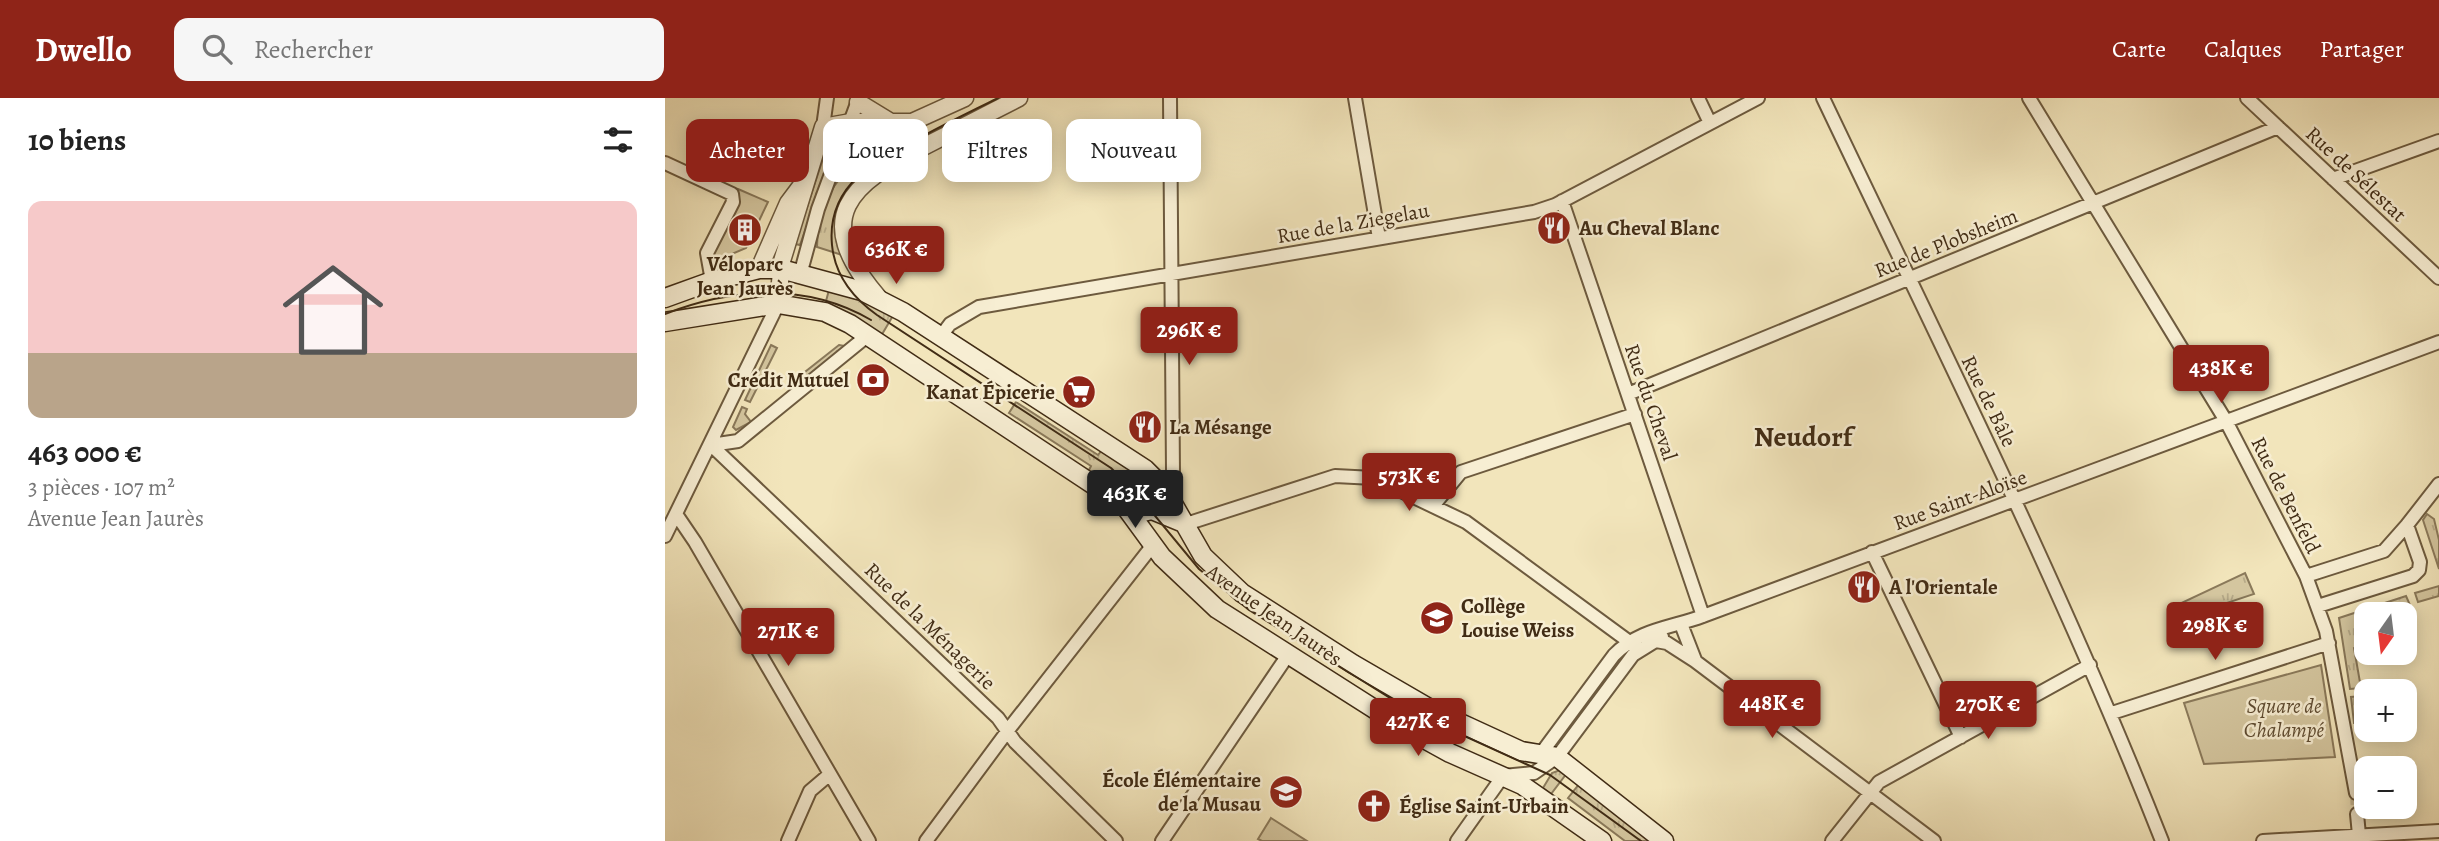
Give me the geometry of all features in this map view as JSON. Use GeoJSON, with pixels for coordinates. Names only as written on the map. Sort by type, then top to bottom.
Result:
{"type":"FeatureCollection","features":[{"type":"Feature","properties":{"kind":"main road","name":"Avenue Jean Jaurès"},"geometry":{"type":"LineString","coordinates":[[665,298],[712,281],[759,269],[781,269],[878,297],[1145,469],[1164,488],[1206,559],[1258,605],[1434,711],[1521,751],[1549,756],[1664,841]]}},
{"type":"Feature","properties":{"kind":"main road","name":"Avenue Jean Jaurès"},"geometry":{"type":"LineString","coordinates":[[665,322],[778,304],[825,312],[867,336],[1124,505],[1143,512],[1152,510],[1186,524]]}},
{"type":"Feature","properties":{"kind":"main road"},"geometry":{"type":"LineString","coordinates":[[1152,510],[1164,488]]}},
{"type":"Feature","properties":{"kind":"main road","name":"Avenue Jean Jaurès"},"geometry":{"type":"LineString","coordinates":[[1124,505],[1153,545],[1193,589],[1217,609],[1401,726],[1522,785],[1601,841]]}},
{"type":"Feature","properties":{"kind":"main road"},"geometry":{"type":"LineString","coordinates":[[1503,776],[1521,751]]}},
{"type":"Feature","properties":{"kind":"street"},"geometry":{"type":"LineString","coordinates":[[824,119],[827,98]]}},
{"type":"Feature","properties":{"kind":"street"},"geometry":{"type":"LineString","coordinates":[[923,119],[965,98]]}},
{"type":"Feature","properties":{"kind":"street"},"geometry":{"type":"LineString","coordinates":[[878,297],[857,271],[843,242],[846,210],[857,190],[881,168],[1019,98]]}},
{"type":"Feature","properties":{"kind":"street"},"geometry":{"type":"LineString","coordinates":[[1164,488],[1173,472],[1170,98]]}},
{"type":"Feature","properties":{"kind":"street"},"geometry":{"type":"LineString","coordinates":[[1355,98],[1380,238]]}},
{"type":"Feature","properties":{"kind":"street"},"geometry":{"type":"LineString","coordinates":[[1698,98],[1710,123]]}},
{"type":"Feature","properties":{"kind":"street","name":"Rue de la Ziegelau"},"geometry":{"type":"LineString","coordinates":[[941,336],[950,324],[979,307],[1534,212],[1562,201],[1758,98]]}},
{"type":"Feature","properties":{"kind":"street","name":"Rue de Bâle"},"geometry":{"type":"LineString","coordinates":[[1823,98],[2015,500],[2112,713],[2162,841]]}},
{"type":"Feature","properties":{"kind":"street","name":"Rue de Benfeld"},"geometry":{"type":"LineString","coordinates":[[2029,98],[2226,421],[2307,576],[2329,643],[2354,787]]}},
{"type":"Feature","properties":{"kind":"street","name":"Rue de Sélestat"},"geometry":{"type":"LineString","coordinates":[[2247,98],[2439,278]]}},
{"type":"Feature","properties":{"kind":"street"},"geometry":{"type":"LineString","coordinates":[[852,119],[858,100],[888,119]]}},
{"type":"Feature","properties":{"kind":"street"},"geometry":{"type":"LineString","coordinates":[[809,168],[823,127]]}},
{"type":"Feature","properties":{"kind":"street","name":"Rue de Plobsheim"},"geometry":{"type":"LineString","coordinates":[[1628,394],[2278,127]]}},
{"type":"Feature","properties":{"kind":"street"},"geometry":{"type":"LineString","coordinates":[[2333,179],[2439,141]]}},
{"type":"Feature","properties":{"kind":"street"},"geometry":{"type":"LineString","coordinates":[[665,163],[732,194],[733,202],[707,253],[712,281]]}},
{"type":"Feature","properties":{"kind":"street"},"geometry":{"type":"LineString","coordinates":[[778,304],[781,269],[804,182]]}},
{"type":"Feature","properties":{"kind":"street"},"geometry":{"type":"LineString","coordinates":[[759,269],[788,203],[804,182]]}},
{"type":"Feature","properties":{"kind":"street"},"geometry":{"type":"LineString","coordinates":[[665,536],[778,304],[800,275],[828,182]]}},
{"type":"Feature","properties":{"kind":"street","name":"Rue du Cheval"},"geometry":{"type":"LineString","coordinates":[[1562,201],[1703,616]]}},
{"type":"Feature","properties":{"kind":"street"},"geometry":{"type":"LineString","coordinates":[[711,445],[738,441],[867,336]]}},
{"type":"Feature","properties":{"kind":"street","name":"Rue Saint-Aloïse"},"geometry":{"type":"LineString","coordinates":[[1627,641],[1644,633],[1703,616],[2439,342]]}},
{"type":"Feature","properties":{"kind":"street"},"geometry":{"type":"LineString","coordinates":[[1433,506],[1461,472],[1635,414]]}},
{"type":"Feature","properties":{"kind":"street","name":"Rue de la Ménagerie"},"geometry":{"type":"LineString","coordinates":[[711,445],[998,718],[1015,742],[1116,841]]}},
{"type":"Feature","properties":{"kind":"street"},"geometry":{"type":"LineString","coordinates":[[1186,524],[1348,475],[1374,478],[1466,522],[1627,641],[1636,652]]}},
{"type":"Feature","properties":{"kind":"street"},"geometry":{"type":"LineString","coordinates":[[2307,576],[2384,551],[2439,484]]}},
{"type":"Feature","properties":{"kind":"street"},"geometry":{"type":"LineString","coordinates":[[675,514],[695,542],[869,841]]}},
{"type":"Feature","properties":{"kind":"street"},"geometry":{"type":"LineString","coordinates":[[2318,606],[2413,576],[2419,570],[2420,562],[2407,525]]}},
{"type":"Feature","properties":{"kind":"street"},"geometry":{"type":"LineString","coordinates":[[926,841],[1007,731],[1153,545]]}},
{"type":"Feature","properties":{"kind":"street"},"geometry":{"type":"LineString","coordinates":[[1873,552],[1961,737]]}},
{"type":"Feature","properties":{"kind":"street"},"geometry":{"type":"LineString","coordinates":[[1457,841],[1503,776],[1534,772],[1636,652],[1681,624],[1695,661]]}},
{"type":"Feature","properties":{"kind":"street"},"geometry":{"type":"LineString","coordinates":[[1655,640],[1667,643],[1695,661],[1934,841]]}},
{"type":"Feature","properties":{"kind":"street"},"geometry":{"type":"LineString","coordinates":[[1549,756],[1627,641]]}},
{"type":"Feature","properties":{"kind":"street"},"geometry":{"type":"LineString","coordinates":[[2112,713],[2329,643]]}},
{"type":"Feature","properties":{"kind":"street"},"geometry":{"type":"LineString","coordinates":[[1162,841],[1288,655]]}},
{"type":"Feature","properties":{"kind":"street"},"geometry":{"type":"LineString","coordinates":[[1832,841],[1879,782],[2090,665]]}},
{"type":"Feature","properties":{"kind":"street"},"geometry":{"type":"LineString","coordinates":[[788,841],[810,791],[830,774]]}},
{"type":"Feature","properties":{"kind":"street"},"geometry":{"type":"LineString","coordinates":[[2357,819],[2359,835]]}},
{"type":"Feature","properties":{"kind":"street"},"geometry":{"type":"LineString","coordinates":[[2263,841],[2439,831]]}},
{"type":"Feature","properties":{"kind":"green space"},"geometry":{"type":"Polygon","coordinates":[[[823,158],[823,180],[800,245],[795,244],[823,158]]]}},
{"type":"Feature","properties":{"kind":"green space"},"geometry":{"type":"Polygon","coordinates":[[[837,182],[866,182],[838,246],[842,255],[817,247],[822,214],[837,182]]]}},
{"type":"Feature","properties":{"kind":"green space"},"geometry":{"type":"Polygon","coordinates":[[[738,189],[768,202],[746,248],[713,262],[710,252],[738,189]]]}},
{"type":"Feature","properties":{"kind":"green space"},"geometry":{"type":"Polygon","coordinates":[[[829,290],[862,298],[894,314],[881,336],[826,301],[829,290]]]}},
{"type":"Feature","properties":{"kind":"green space"},"geometry":{"type":"Polygon","coordinates":[[[771,345],[777,348],[750,402],[745,400],[771,345]]]}},
{"type":"Feature","properties":{"kind":"green space"},"geometry":{"type":"Polygon","coordinates":[[[839,345],[845,346],[794,387],[791,383],[839,345]]]}},
{"type":"Feature","properties":{"kind":"green space"},"geometry":{"type":"Polygon","coordinates":[[[1016,402],[1098,455],[1102,450],[1141,475],[1144,483],[1135,496],[1126,496],[1088,472],[1091,466],[1009,413],[1016,402]]]}},
{"type":"Feature","properties":{"kind":"green space"},"geometry":{"type":"Polygon","coordinates":[[[742,407],[747,409],[745,414],[751,422],[736,430],[733,427],[742,407]]]}},
{"type":"Feature","properties":{"kind":"green space"},"geometry":{"type":"Polygon","coordinates":[[[2427,514],[2434,519],[2439,540],[2439,569],[2423,520],[2427,514]]]}},
{"type":"Feature","properties":{"kind":"green space"},"geometry":{"type":"Polygon","coordinates":[[[2245,573],[2254,594],[2179,619],[2177,605],[2245,573]]]}},
{"type":"Feature","properties":{"kind":"green space"},"geometry":{"type":"Polygon","coordinates":[[[2439,586],[2439,596],[2418,602],[2415,593],[2439,586]]]}},
{"type":"Feature","properties":{"kind":"green space"},"geometry":{"type":"Polygon","coordinates":[[[2406,596],[2409,602],[2388,602],[2406,596]]]}},
{"type":"Feature","properties":{"kind":"green space"},"geometry":{"type":"Polygon","coordinates":[[[2354,613],[2354,665],[2357,665],[2359,679],[2354,679],[2354,689],[2350,689],[2339,618],[2354,613]]]}},
{"type":"Feature","properties":{"kind":"green space"},"geometry":{"type":"Polygon","coordinates":[[[1620,656],[1624,658],[1571,732],[1567,729],[1620,656]]]}},
{"type":"Feature","properties":{"kind":"green space","name":"Square de Chalampé"},"geometry":{"type":"Polygon","coordinates":[[[2321,665],[2335,757],[2204,764],[2184,703],[2321,665]]]}},
{"type":"Feature","properties":{"kind":"green space"},"geometry":{"type":"Polygon","coordinates":[[[2351,697],[2354,697],[2354,723],[2351,697]]]}},
{"type":"Feature","properties":{"kind":"green space"},"geometry":{"type":"Polygon","coordinates":[[[1560,770],[1567,773],[1551,794],[1543,788],[1552,773],[1560,770]]]}},
{"type":"Feature","properties":{"kind":"green space"},"geometry":{"type":"Polygon","coordinates":[[[1580,783],[1657,841],[1625,841],[1568,798],[1580,783]]]}},
{"type":"Feature","properties":{"kind":"green space"},"geometry":{"type":"Polygon","coordinates":[[[1271,818],[1307,841],[1258,839],[1271,818]]]}},
{"type":"Feature","properties":{"kind":"tram line"},"geometry":{"type":"LineString","coordinates":[[998,98],[890,153],[859,175],[847,189],[832,223],[832,245],[837,267],[853,294],[877,315],[1111,468],[1137,494],[1199,569],[1249,610],[1414,713],[1550,775],[1641,841]]}},
{"type":"Feature","properties":{"kind":"tram line"},"geometry":{"type":"LineString","coordinates":[[665,314],[716,299],[769,293],[821,299],[871,320]]}},
{"type":"Feature","properties":{"kind":"place","name":"Au Cheval Blanc"},"geometry":{"type":"Point","coordinates":[1554,228]}},
{"type":"Feature","properties":{"kind":"place","name":"Véloparc Jean Jaurès"},"geometry":{"type":"Point","coordinates":[745,230]}},
{"type":"Feature","properties":{"kind":"place","name":"Crédit Mutuel"},"geometry":{"type":"Point","coordinates":[873,380]}},
{"type":"Feature","properties":{"kind":"place","name":"Kanat Épicerie"},"geometry":{"type":"Point","coordinates":[1079,392]}},
{"type":"Feature","properties":{"kind":"place","name":"La Mésange"},"geometry":{"type":"Point","coordinates":[1145,427]}},
{"type":"Feature","properties":{"kind":"place","name":"A l'Orientale"},"geometry":{"type":"Point","coordinates":[1864,587]}},
{"type":"Feature","properties":{"kind":"place","name":"Collège Louise Weiss"},"geometry":{"type":"Point","coordinates":[1437,618]}},
{"type":"Feature","properties":{"kind":"place","name":"École Élémentaire de la Musau"},"geometry":{"type":"Point","coordinates":[1286,792]}},
{"type":"Feature","properties":{"kind":"place","name":"Église Saint-Urbain"},"geometry":{"type":"Point","coordinates":[1374,806]}},
{"type":"Feature","properties":{"kind":"district","name":"Neudorf"},"geometry":{"type":"Point","coordinates":[1803,437]}}]}
